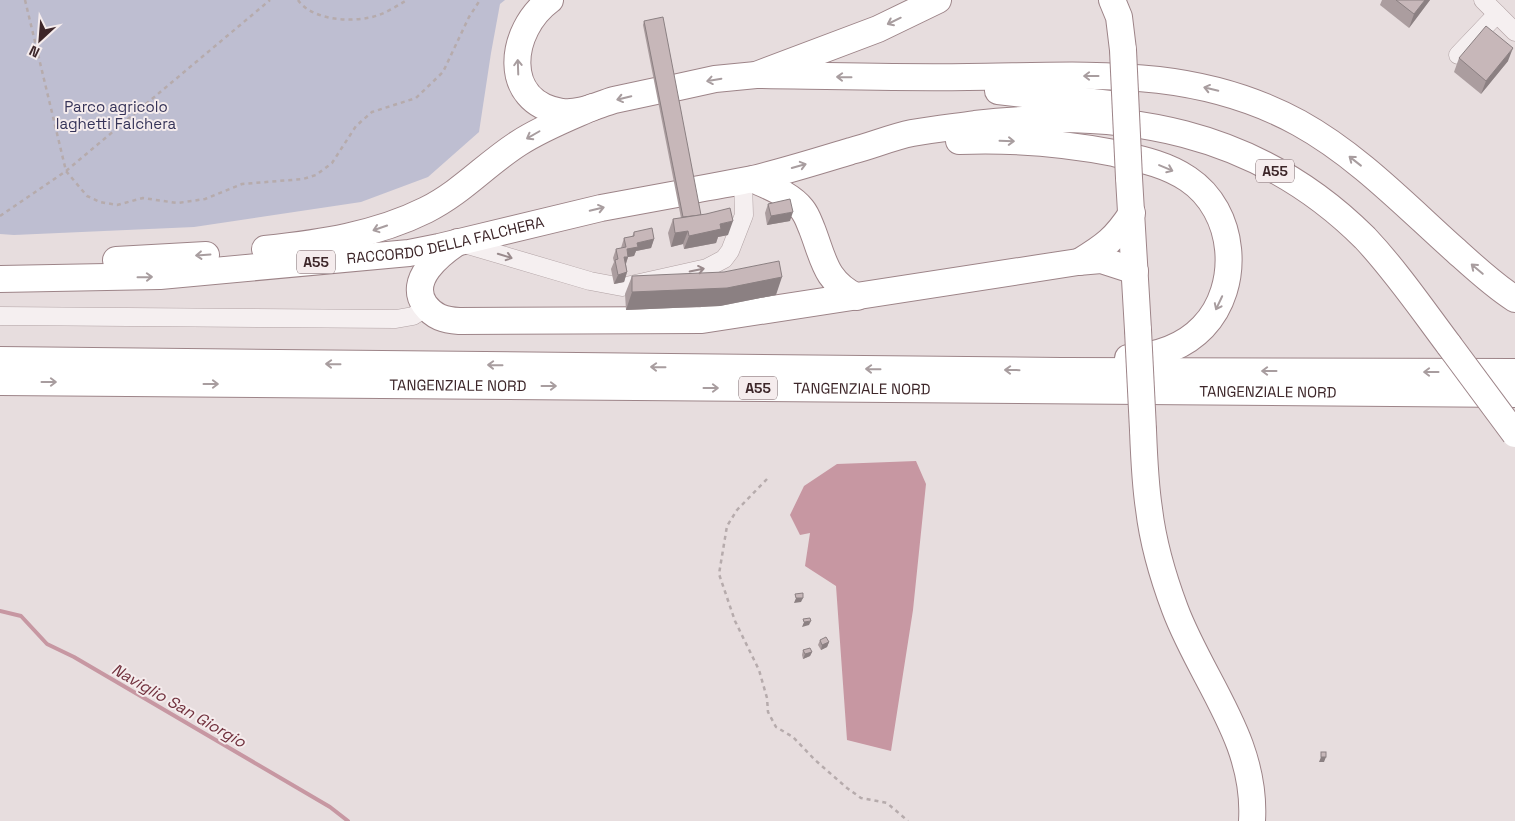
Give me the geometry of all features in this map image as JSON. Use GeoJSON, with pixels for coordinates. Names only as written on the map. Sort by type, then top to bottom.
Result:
{"type":"FeatureCollection","features":[{"type":"Feature","properties":{"kind":"highway"},"geometry":{"type":"LineString","coordinates":[[550,0],[532,18],[522,37],[517,62],[519,80],[531,97],[550,109],[570,112],[665,89],[716,79],[756,75],[893,78],[1114,76],[1157,79],[1217,90],[1263,106],[1299,123],[1328,141],[1359,164],[1475,268],[1515,299]]}},
{"type":"Feature","properties":{"kind":"highway"},"geometry":{"type":"LineString","coordinates":[[756,75],[878,29],[938,0]]}},
{"type":"Feature","properties":{"kind":"highway"},"geometry":{"type":"LineString","coordinates":[[1112,0],[1119,17],[1123,50],[1149,510],[1161,565],[1173,604],[1188,640],[1240,743],[1249,773],[1252,821]]}},
{"type":"Feature","properties":{"kind":"highway"},"geometry":{"type":"LineString","coordinates":[[893,78],[1138,108],[1182,118],[1239,137],[1302,171],[1363,219],[1402,262],[1457,345],[1515,413]]}},
{"type":"Feature","properties":{"kind":"highway","name":"RACCORDO DELLA FALCHERA"},"geometry":{"type":"LineString","coordinates":[[0,261],[114,260],[223,254],[294,246],[347,237],[378,228],[426,210],[469,183],[517,144],[540,131],[594,107]]}},
{"type":"Feature","properties":{"kind":"highway","name":"A55"},"geometry":{"type":"LineString","coordinates":[[748,180],[911,133],[1008,120],[1076,118],[1143,124],[1210,141],[1271,168],[1309,192],[1364,237],[1457,345],[1515,434]]}},
{"type":"Feature","properties":{"kind":"highway"},"geometry":{"type":"LineString","coordinates":[[871,146],[983,140],[1019,141],[1084,148],[1148,160],[1189,180],[1204,194],[1216,210],[1224,227],[1228,244],[1229,261],[1226,281],[1222,298],[1214,314],[1191,338],[1158,354],[1114,359],[1061,370]]}},
{"type":"Feature","properties":{"kind":"highway"},"geometry":{"type":"LineString","coordinates":[[748,180],[792,199],[801,207],[807,216],[827,269],[834,281],[844,291],[857,297]]}},
{"type":"Feature","properties":{"kind":"highway","name":"RACCORDO DELLA FALCHERA"},"geometry":{"type":"LineString","coordinates":[[0,279],[160,276],[408,253],[602,208],[748,180]]}},
{"type":"Feature","properties":{"kind":"highway"},"geometry":{"type":"LineString","coordinates":[[458,242],[443,252],[423,277],[419,292],[427,308],[436,316],[450,320],[702,320],[1078,262],[1110,242],[1119,233],[1132,213]]}},
{"type":"Feature","properties":{"kind":"highway"},"geometry":{"type":"LineString","coordinates":[[801,306],[815,280],[819,266],[818,244]]}},
{"type":"Feature","properties":{"kind":"highway"},"geometry":{"type":"LineString","coordinates":[[1078,262],[1101,268],[1135,282]]}},
{"type":"Feature","properties":{"kind":"highway","name":"TANGENZIALE NORD"},"geometry":{"type":"LineString","coordinates":[[0,360],[1061,370],[1515,372]]}},
{"type":"Feature","properties":{"kind":"highway","name":"TANGENZIALE NORD"},"geometry":{"type":"LineString","coordinates":[[0,382],[1515,394]]}},
{"type":"Feature","properties":{"kind":"street"},"geometry":{"type":"LineString","coordinates":[[1483,0],[1515,32]]}},
{"type":"Feature","properties":{"kind":"street"},"geometry":{"type":"LineString","coordinates":[[1458,55],[1496,14]]}},
{"type":"Feature","properties":{"kind":"street"},"geometry":{"type":"LineString","coordinates":[[458,242],[590,281],[622,287],[707,268],[724,259],[730,251],[744,215],[748,180]]}},
{"type":"Feature","properties":{"kind":"street"},"geometry":{"type":"LineString","coordinates":[[0,316],[396,319],[413,316],[427,308]]}},
{"type":"Feature","properties":{"kind":"path"},"geometry":{"type":"LineString","coordinates":[[25,0],[66,171],[88,196],[100,202],[117,205],[143,198],[177,203],[192,201],[242,184],[303,180],[316,175],[332,163],[356,126],[372,112],[416,98],[443,72],[469,16],[480,0]]}},
{"type":"Feature","properties":{"kind":"path"},"geometry":{"type":"LineString","coordinates":[[0,216],[66,171],[270,0]]}},
{"type":"Feature","properties":{"kind":"path"},"geometry":{"type":"LineString","coordinates":[[298,0],[303,8],[321,15],[343,20],[368,18],[387,12],[407,0]]}},
{"type":"Feature","properties":{"kind":"path"},"geometry":{"type":"LineString","coordinates":[[767,480],[737,510],[727,526],[719,574],[736,621],[759,670],[767,698],[768,712],[776,727],[793,737],[815,760],[847,788],[861,798],[887,803],[908,821]]}},
{"type":"Feature","properties":{"kind":"green space","name":"Parco agricolo laghetti Falchera"},"geometry":{"type":"Polygon","coordinates":[[[0,0],[505,0],[500,4],[479,132],[428,177],[361,202],[194,227],[14,235],[0,234],[0,0]]]}},
{"type":"Feature","properties":{"kind":"shaded area"},"geometry":{"type":"Polygon","coordinates":[[[916,461],[926,484],[913,610],[891,751],[847,740],[836,586],[805,566],[810,533],[800,535],[790,515],[804,486],[837,464],[916,461]]]}},
{"type":"Feature","properties":{"kind":"building"},"geometry":{"type":"Polygon","coordinates":[[[1396,0],[1425,0],[1414,14],[1396,0]]]}},
{"type":"Feature","properties":{"kind":"building"},"geometry":{"type":"Polygon","coordinates":[[[663,17],[701,215],[683,217],[644,21],[663,17]]]}},
{"type":"Feature","properties":{"kind":"building"},"geometry":{"type":"Polygon","coordinates":[[[1486,26],[1513,48],[1486,81],[1459,58],[1486,26]]]}},
{"type":"Feature","properties":{"kind":"building"},"geometry":{"type":"Polygon","coordinates":[[[790,199],[793,212],[771,216],[768,204],[790,199]]]}},
{"type":"Feature","properties":{"kind":"building"},"geometry":{"type":"Polygon","coordinates":[[[730,208],[733,221],[720,224],[721,229],[689,236],[688,231],[675,233],[673,219],[730,208]]]}},
{"type":"Feature","properties":{"kind":"building"},"geometry":{"type":"Polygon","coordinates":[[[652,228],[654,239],[637,243],[638,247],[627,249],[628,257],[624,257],[627,272],[618,275],[615,260],[618,259],[616,249],[626,247],[624,238],[634,236],[634,232],[652,228]]]}},
{"type":"Feature","properties":{"kind":"building"},"geometry":{"type":"Polygon","coordinates":[[[779,261],[782,277],[727,288],[632,292],[632,276],[724,272],[779,261]]]}},
{"type":"Feature","properties":{"kind":"building"},"geometry":{"type":"Polygon","coordinates":[[[803,593],[803,598],[796,598],[795,594],[803,593]]]}},
{"type":"Feature","properties":{"kind":"building"},"geometry":{"type":"Polygon","coordinates":[[[810,618],[811,621],[804,622],[803,619],[810,618]]]}},
{"type":"Feature","properties":{"kind":"building"},"geometry":{"type":"Polygon","coordinates":[[[826,637],[829,642],[822,645],[820,640],[826,637]]]}},
{"type":"Feature","properties":{"kind":"building"},"geometry":{"type":"Polygon","coordinates":[[[810,648],[812,652],[805,654],[803,650],[810,648]]]}},
{"type":"Feature","properties":{"kind":"building"},"geometry":{"type":"Polygon","coordinates":[[[1321,752],[1326,752],[1326,757],[1321,757],[1321,752]]]}},
{"type":"Feature","properties":{"kind":"waterway","name":"Naviglio San Giorgio"},"geometry":{"type":"LineString","coordinates":[[0,611],[21,616],[47,644],[74,657],[330,807],[348,821]]}}]}
